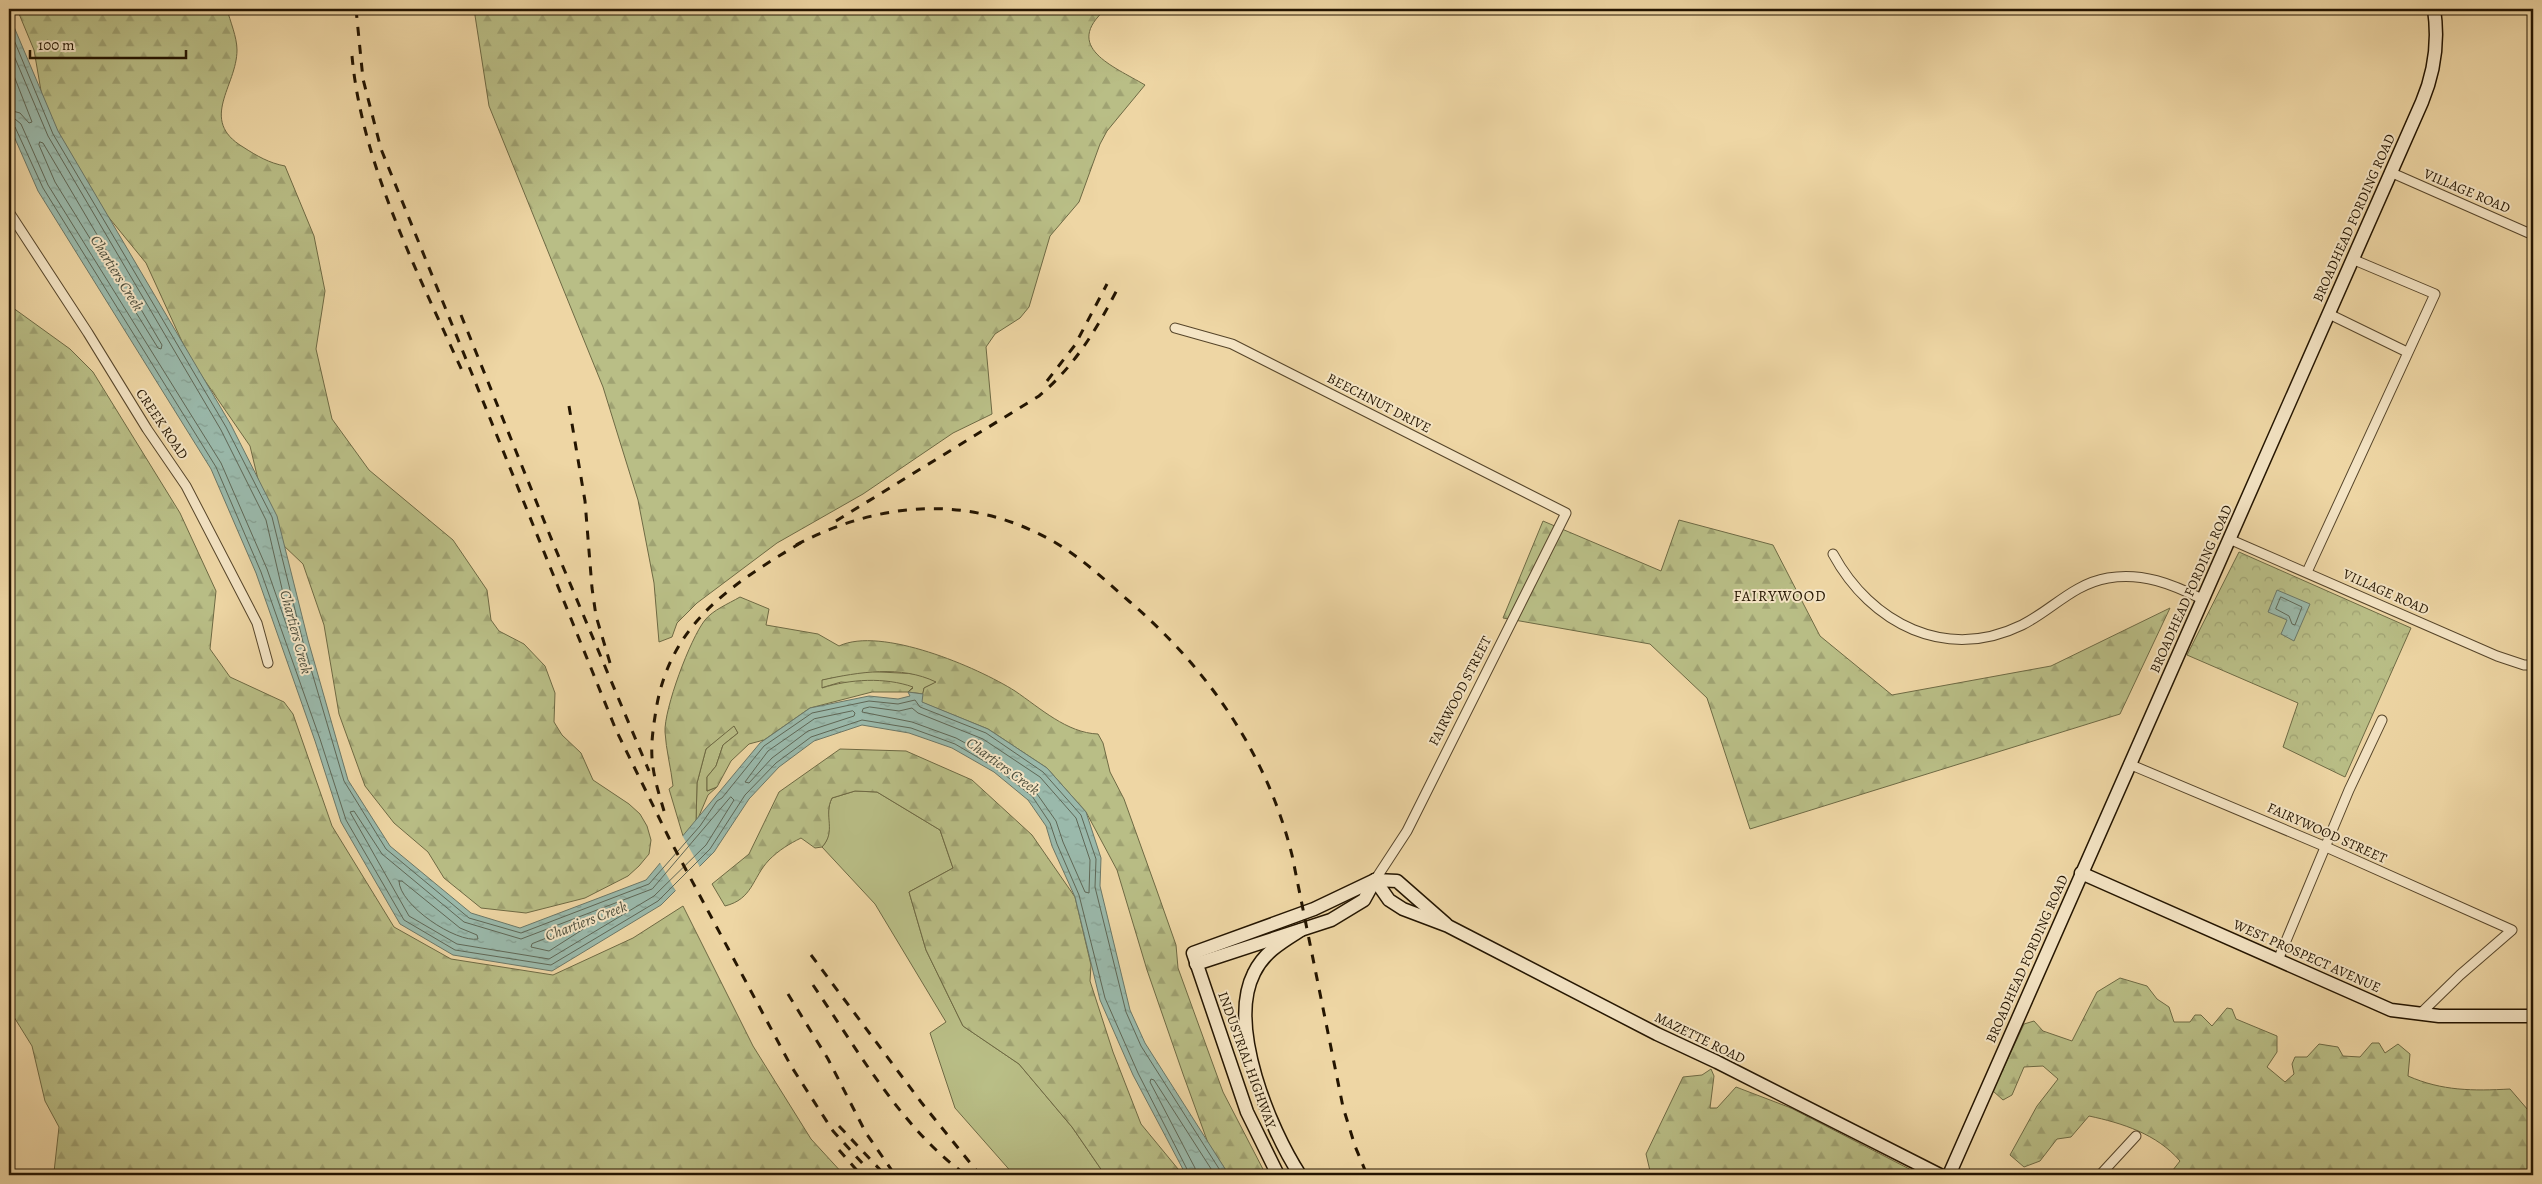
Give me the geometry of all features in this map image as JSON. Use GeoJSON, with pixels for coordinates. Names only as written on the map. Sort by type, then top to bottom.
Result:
{"type":"FeatureCollection","features":[{"type":"Feature","properties":{"kind":"street","name":"BROADHEAD FORDING ROAD"},"geometry":{"type":"LineString","coordinates":[[1949,1175],[2432,76],[2437,36],[2434,9]]}},
{"type":"Feature","properties":{"kind":"street","name":"VILLAGE ROAD"},"geometry":{"type":"LineString","coordinates":[[2390,172],[2533,235]]}},
{"type":"Feature","properties":{"kind":"street","name":"CREEK ROAD"},"geometry":{"type":"LineString","coordinates":[[9,212],[88,333],[147,429],[186,486],[256,623],[268,663]]}},
{"type":"Feature","properties":{"kind":"street"},"geometry":{"type":"LineString","coordinates":[[2306,572],[2435,294],[2352,260]]}},
{"type":"Feature","properties":{"kind":"street"},"geometry":{"type":"LineString","coordinates":[[2329,314],[2407,352]]}},
{"type":"Feature","properties":{"kind":"street","name":"BEECHNUT DRIVE"},"geometry":{"type":"LineString","coordinates":[[1175,328],[1232,344],[1566,513]]}},
{"type":"Feature","properties":{"kind":"street","name":"FAIRWOOD STREET"},"geometry":{"type":"LineString","coordinates":[[1195,959],[1331,920],[1357,906],[1364,900],[1407,832],[1566,513]]}},
{"type":"Feature","properties":{"kind":"street","name":"VILLAGE ROAD"},"geometry":{"type":"LineString","coordinates":[[2229,539],[2497,656],[2524,665],[2533,665]]}},
{"type":"Feature","properties":{"kind":"street"},"geometry":{"type":"LineString","coordinates":[[1833,554],[1854,588],[1878,611],[1906,627],[1936,637],[1966,638],[2007,631],[2031,620],[2072,590],[2110,577],[2132,576],[2163,581],[2202,599]]}},
{"type":"Feature","properties":{"kind":"street"},"geometry":{"type":"LineString","coordinates":[[2278,960],[2349,790],[2382,720]]}},
{"type":"Feature","properties":{"kind":"street","name":"FAIRYWOOD STREET"},"geometry":{"type":"LineString","coordinates":[[2129,764],[2326,847],[2512,930],[2460,975],[2420,1014]]}},
{"type":"Feature","properties":{"kind":"street","name":"WEST PROSPECT AVENUE"},"geometry":{"type":"LineString","coordinates":[[2081,873],[2391,1010],[2420,1014],[2533,1016]]}},
{"type":"Feature","properties":{"kind":"street"},"geometry":{"type":"LineString","coordinates":[[1195,959],[1329,903],[1355,888],[1375,880]]}},
{"type":"Feature","properties":{"kind":"street","name":"MAZETTE ROAD"},"geometry":{"type":"LineString","coordinates":[[1375,880],[1397,881],[1448,926]]}},
{"type":"Feature","properties":{"kind":"street","name":"MAZETTE ROAD"},"geometry":{"type":"LineString","coordinates":[[1375,880],[1389,900],[1426,920],[1448,926],[1657,1034],[1717,1062],[1940,1175]]}},
{"type":"Feature","properties":{"kind":"street","name":"INDUSTRIAL HIGHWAY"},"geometry":{"type":"LineString","coordinates":[[1300,1175],[1272,1122],[1254,1075],[1245,1006],[1249,985],[1254,973],[1267,954],[1301,930]]}},
{"type":"Feature","properties":{"kind":"street","name":"INDUSTRIAL HIGHWAY"},"geometry":{"type":"LineString","coordinates":[[1195,959],[1248,1112],[1278,1175]]}},
{"type":"Feature","properties":{"kind":"street"},"geometry":{"type":"LineString","coordinates":[[2100,1175],[2136,1136]]}},
{"type":"Feature","properties":{"kind":"green space"},"geometry":{"type":"Polygon","coordinates":[[[17,9],[227,9],[235,34],[237,50],[232,77],[223,102],[221,114],[223,126],[230,137],[243,147],[263,159],[285,166],[314,236],[325,291],[316,349],[332,419],[369,470],[453,540],[487,590],[491,620],[499,631],[524,644],[545,666],[555,693],[554,722],[562,735],[581,753],[593,780],[629,804],[640,814],[647,826],[651,840],[649,854],[628,876],[585,898],[526,913],[481,908],[444,878],[428,852],[394,823],[365,786],[339,714],[324,625],[303,564],[282,544],[267,517],[250,446],[190,359],[146,263],[88,192],[47,126],[34,50],[17,9]]]}},
{"type":"Feature","properties":{"kind":"green space"},"geometry":{"type":"Polygon","coordinates":[[[474,9],[1106,9],[1094,22],[1089,34],[1091,45],[1107,63],[1145,85],[1107,131],[1100,144],[1079,202],[1050,236],[1029,307],[1020,318],[995,334],[986,347],[992,414],[953,433],[863,494],[777,543],[697,603],[677,623],[672,637],[659,642],[654,583],[638,500],[603,387],[489,106],[474,9]]]}},
{"type":"Feature","properties":{"kind":"green space"},"geometry":{"type":"Polygon","coordinates":[[[9,305],[70,349],[93,372],[180,513],[216,591],[210,649],[230,677],[284,702],[293,714],[332,826],[394,927],[451,959],[553,975],[633,938],[683,906],[753,1046],[811,1139],[844,1175],[56,1175],[54,1172],[59,1127],[45,1101],[32,1046],[9,1009],[9,305]]]}},
{"type":"Feature","properties":{"kind":"green space"},"geometry":{"type":"Polygon","coordinates":[[[1679,520],[1773,545],[1820,636],[1892,695],[2051,666],[2170,608],[2120,714],[1750,829],[1707,698],[1650,644],[1503,618],[1543,521],[1661,571],[1679,520]]]}},
{"type":"Feature","properties":{"kind":"green space"},"geometry":{"type":"Polygon","coordinates":[[[2239,552],[2411,628],[2345,777],[2283,747],[2298,703],[2187,655],[2239,552]]]}},
{"type":"Feature","properties":{"kind":"green space"},"geometry":{"type":"Polygon","coordinates":[[[740,597],[769,609],[766,625],[818,634],[839,646],[857,641],[879,641],[928,652],[954,661],[998,681],[1044,712],[1075,729],[1098,734],[1103,743],[1110,772],[1124,799],[1176,945],[1178,968],[1223,1092],[1266,1175],[1229,1175],[1208,1143],[1147,970],[1117,870],[1086,812],[1047,768],[988,729],[921,702],[924,688],[936,682],[909,673],[894,672],[865,673],[822,680],[822,688],[868,680],[891,682],[913,687],[908,692],[872,692],[810,708],[764,740],[749,744],[731,761],[717,787],[707,791],[707,777],[716,766],[723,745],[738,733],[734,726],[706,749],[697,783],[696,823],[683,836],[669,789],[673,786],[665,732],[669,707],[685,658],[699,629],[712,613],[740,597]]]}},
{"type":"Feature","properties":{"kind":"green space"},"geometry":{"type":"Polygon","coordinates":[[[861,671],[919,674],[937,682],[924,688],[923,694],[908,692],[913,688],[841,682],[821,688],[821,680],[861,671]]]}},
{"type":"Feature","properties":{"kind":"green space"},"geometry":{"type":"Polygon","coordinates":[[[734,725],[738,733],[723,745],[716,766],[707,777],[707,791],[717,787],[708,795],[696,823],[697,783],[706,749],[734,725]]]}},
{"type":"Feature","properties":{"kind":"green space"},"geometry":{"type":"Polygon","coordinates":[[[840,749],[906,751],[972,780],[1032,835],[1075,897],[1091,965],[1090,981],[1113,1052],[1141,1124],[1183,1175],[1105,1175],[1072,1127],[1019,1064],[963,1026],[926,950],[909,892],[953,868],[940,830],[877,792],[855,791],[832,798],[829,811],[829,835],[822,847],[815,848],[801,838],[788,845],[763,867],[747,893],[734,903],[725,906],[712,884],[749,854],[779,792],[840,749]]]}},
{"type":"Feature","properties":{"kind":"green space"},"geometry":{"type":"Polygon","coordinates":[[[855,791],[877,792],[940,830],[953,868],[909,892],[926,950],[963,1026],[1019,1064],[1072,1127],[1105,1175],[1014,1175],[955,1108],[930,1033],[946,1022],[875,904],[822,847],[828,836],[828,811],[832,798],[855,791]]]}},
{"type":"Feature","properties":{"kind":"green space"},"geometry":{"type":"Polygon","coordinates":[[[2120,978],[2147,986],[2157,999],[2169,1007],[2174,1022],[2190,1022],[2195,1015],[2201,1015],[2212,1026],[2227,1008],[2232,1009],[2236,1019],[2277,1036],[2277,1052],[2267,1067],[2285,1082],[2294,1074],[2292,1064],[2295,1057],[2307,1057],[2319,1044],[2338,1047],[2343,1056],[2360,1057],[2372,1043],[2379,1043],[2385,1053],[2398,1044],[2410,1054],[2408,1076],[2421,1081],[2458,1089],[2510,1089],[2528,1110],[2533,1104],[2533,1175],[2169,1175],[2180,1161],[2161,1144],[2126,1126],[2089,1116],[2071,1137],[2057,1139],[2040,1161],[2024,1167],[2010,1155],[2037,1106],[2058,1079],[2043,1066],[2024,1067],[2012,1095],[2003,1100],[1993,1091],[2024,1024],[2034,1021],[2043,1031],[2072,1041],[2097,992],[2120,978]]]}},
{"type":"Feature","properties":{"kind":"green space"},"geometry":{"type":"Polygon","coordinates":[[[1711,1069],[1714,1076],[1710,1108],[1717,1108],[1736,1087],[1791,1108],[1921,1175],[1651,1175],[1646,1154],[1683,1077],[1702,1075],[1711,1069]]]}},
{"type":"Feature","properties":{"kind":"water","name":"Chartiers Creek"},"geometry":{"type":"Polygon","coordinates":[[[9,15],[58,131],[231,425],[277,516],[308,640],[348,780],[390,846],[471,913],[520,928],[646,880],[760,743],[810,708],[869,696],[898,699],[910,696],[908,692],[923,694],[922,702],[988,729],[1047,768],[1086,812],[1101,858],[1100,886],[1130,1010],[1145,1043],[1229,1175],[1186,1175],[1133,1075],[1100,1000],[1075,897],[1052,846],[1046,826],[1028,800],[994,772],[952,748],[909,733],[862,725],[814,741],[779,767],[749,799],[714,852],[661,905],[552,971],[453,955],[400,924],[341,822],[315,741],[256,573],[211,469],[38,191],[9,125],[9,15]]]}},
{"type":"Feature","properties":{"kind":"water"},"geometry":{"type":"Polygon","coordinates":[[[2277,590],[2310,604],[2294,641],[2281,634],[2287,620],[2268,612],[2277,590]]]}},
{"type":"Feature","properties":{"kind":"pier"},"geometry":{"type":"Polygon","coordinates":[[[682,835],[701,869],[677,893],[659,861],[682,835]]]}},
{"type":"Feature","properties":{"kind":"railway"},"geometry":{"type":"LineString","coordinates":[[356,9],[363,79],[381,149],[616,730],[669,838],[791,1066],[833,1131],[873,1175]]}},
{"type":"Feature","properties":{"kind":"railway"},"geometry":{"type":"LineString","coordinates":[[352,56],[367,138],[380,179],[411,259],[464,375]]}},
{"type":"Feature","properties":{"kind":"railway"},"geometry":{"type":"LineString","coordinates":[[1047,381],[1075,345],[1107,284]]}},
{"type":"Feature","properties":{"kind":"railway"},"geometry":{"type":"LineString","coordinates":[[836,521],[1039,396],[1075,358],[1103,315],[1120,284]]}},
{"type":"Feature","properties":{"kind":"railway"},"geometry":{"type":"LineString","coordinates":[[461,315],[553,543],[649,771]]}},
{"type":"Feature","properties":{"kind":"railway"},"geometry":{"type":"LineString","coordinates":[[569,406],[585,501],[596,616],[610,663]]}},
{"type":"Feature","properties":{"kind":"railway"},"geometry":{"type":"LineString","coordinates":[[796,545],[828,530],[860,519],[893,512],[926,509],[959,510],[991,516],[1024,527],[1056,543],[1076,556],[1130,602],[1185,656],[1231,716],[1250,748],[1267,782],[1281,818],[1292,855],[1343,1107],[1355,1146],[1367,1175]]}},
{"type":"Feature","properties":{"kind":"railway"},"geometry":{"type":"LineString","coordinates":[[664,811],[654,773],[652,738],[663,680],[675,653],[690,630],[708,609],[752,574],[802,542]]}},
{"type":"Feature","properties":{"kind":"railway"},"geometry":{"type":"LineString","coordinates":[[811,955],[921,1102],[980,1175]]}},
{"type":"Feature","properties":{"kind":"railway"},"geometry":{"type":"LineString","coordinates":[[813,985],[901,1112],[921,1135],[966,1175]]}},
{"type":"Feature","properties":{"kind":"railway"},"geometry":{"type":"LineString","coordinates":[[788,994],[828,1059],[866,1133],[895,1175]]}},
{"type":"Feature","properties":{"kind":"railway"},"geometry":{"type":"LineString","coordinates":[[839,1126],[885,1175]]}},
{"type":"Feature","properties":{"kind":"railway"},"geometry":{"type":"LineString","coordinates":[[839,1150],[861,1175]]}},
{"type":"Feature","properties":{"kind":"district","name":"FAIRYWOOD"},"geometry":{"type":"Point","coordinates":[1780,596]}}]}
